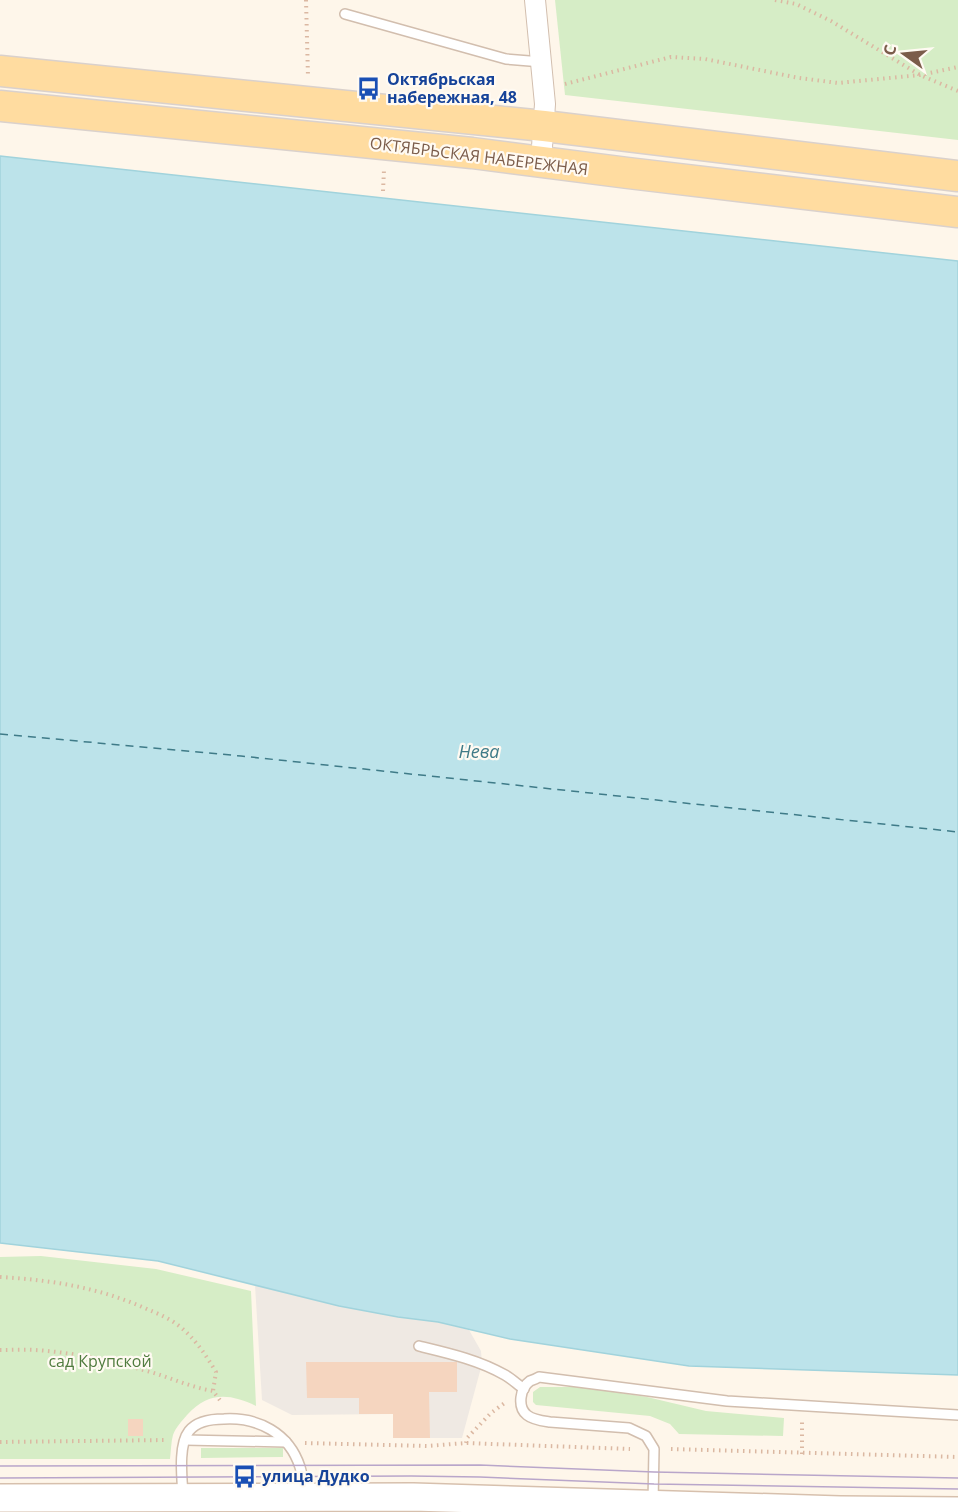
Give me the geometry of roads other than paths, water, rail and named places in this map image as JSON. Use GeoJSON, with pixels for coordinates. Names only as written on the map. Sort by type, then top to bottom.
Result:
{"type":"FeatureCollection","features":[{"type":"Feature","properties":{"kind":"main road","name":"ОКТЯБРЬСКАЯ НАБЕРЕЖНАЯ"},"geometry":{"type":"LineString","coordinates":[[0,71],[544,126],[958,176]]}},
{"type":"Feature","properties":{"kind":"main road","name":"ОКТЯБРЬСКАЯ НАБЕРЕЖНАЯ"},"geometry":{"type":"LineString","coordinates":[[0,106],[472,153],[958,212]]}},
{"type":"Feature","properties":{"kind":"main road"},"geometry":{"type":"LineString","coordinates":[[0,1498],[305,1497],[413,1505],[653,1504],[958,1512]]}},
{"type":"Feature","properties":{"kind":"street"},"geometry":{"type":"LineString","coordinates":[[535,0],[545,104],[541,161]]}},
{"type":"Feature","properties":{"kind":"lane"},"geometry":{"type":"LineString","coordinates":[[345,14],[506,59],[542,62]]}},
{"type":"Feature","properties":{"kind":"lane"},"geometry":{"type":"LineString","coordinates":[[419,1346],[452,1354],[506,1375],[522,1394]]}},
{"type":"Feature","properties":{"kind":"lane"},"geometry":{"type":"LineString","coordinates":[[653,1504],[654,1449],[646,1436],[629,1428],[538,1420],[528,1416],[522,1408],[522,1394],[529,1382],[539,1377],[727,1401],[958,1415]]}},
{"type":"Feature","properties":{"kind":"lane"},"geometry":{"type":"LineString","coordinates":[[183,1497],[182,1459],[185,1440],[190,1430],[201,1422],[234,1418],[254,1421],[273,1431],[286,1442],[299,1465],[305,1497]]}},
{"type":"Feature","properties":{"kind":"lane"},"geometry":{"type":"LineString","coordinates":[[185,1440],[286,1442]]}},
{"type":"Feature","properties":{"kind":"water","name":"Нева"},"geometry":{"type":"Polygon","coordinates":[[[0,156],[958,261],[958,1375],[689,1366],[510,1339],[438,1322],[339,1306],[158,1261],[0,1243],[0,156]]]}},
{"type":"Feature","properties":{"kind":"tram line"},"geometry":{"type":"LineString","coordinates":[[0,1466],[480,1465],[654,1472],[958,1478]]}},
{"type":"Feature","properties":{"kind":"tram line"},"geometry":{"type":"LineString","coordinates":[[0,1478],[411,1476],[654,1484],[958,1489]]}},
{"type":"Feature","properties":{"kind":"place","name":"Октябрьская набережная, 48"},"geometry":{"type":"Point","coordinates":[369,88]}},
{"type":"Feature","properties":{"kind":"place","name":"улица Дудко"},"geometry":{"type":"Point","coordinates":[244,1476]}},
{"type":"Feature","properties":{"kind":"park label","name":"сад Крупской"},"geometry":{"type":"Point","coordinates":[100,1361]}}]}
